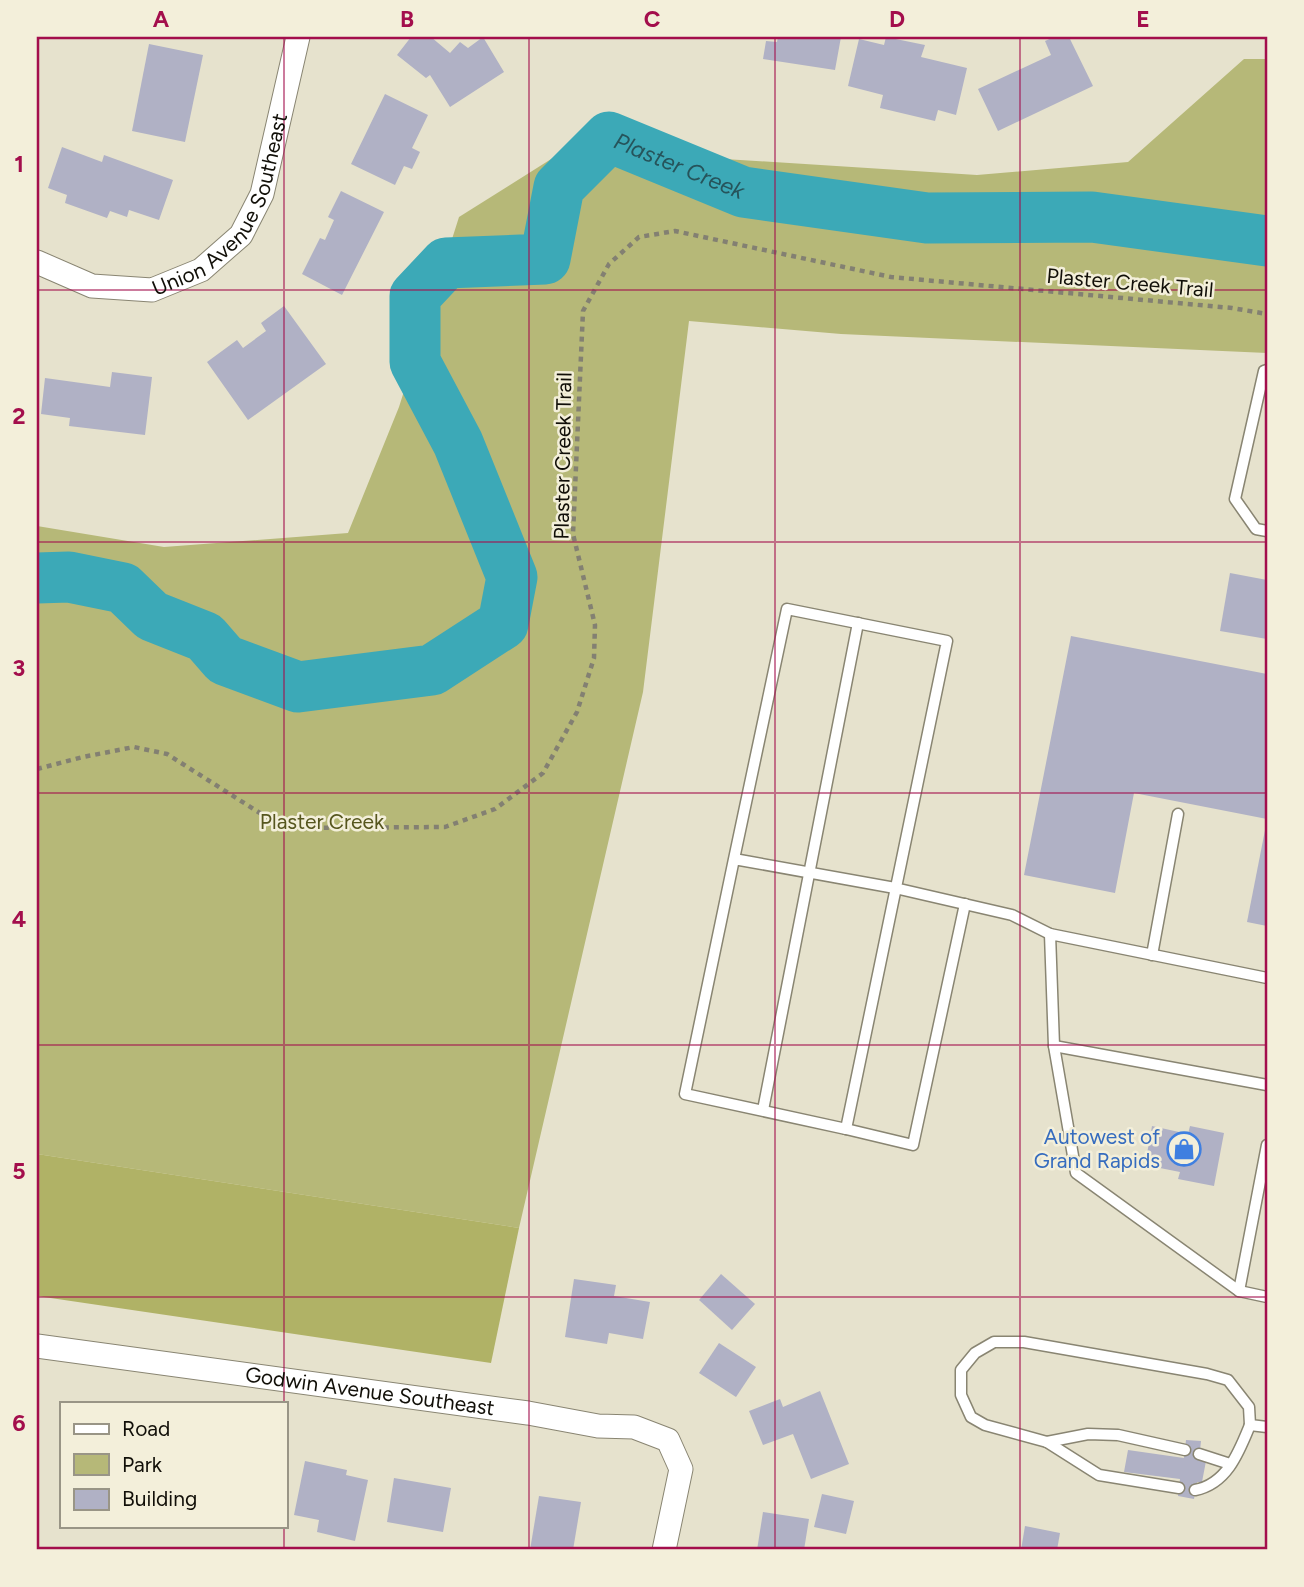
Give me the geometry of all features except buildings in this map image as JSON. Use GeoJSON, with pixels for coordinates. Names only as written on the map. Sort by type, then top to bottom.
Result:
{"type":"FeatureCollection","features":[{"type":"Feature","properties":{"kind":"street","name":"Union Avenue Southeast"},"geometry":{"type":"LineString","coordinates":[[37,262],[92,286],[152,289],[201,270],[241,235],[262,194],[298,37]]}},
{"type":"Feature","properties":{"kind":"street","name":"Godwin Avenue Southeast"},"geometry":{"type":"LineString","coordinates":[[37,1346],[528,1413],[598,1426],[634,1427],[668,1440],[681,1469],[664,1550]]}},
{"type":"Feature","properties":{"kind":"lane"},"geometry":{"type":"LineString","coordinates":[[1267,369],[1264,371],[1235,499],[1256,529],[1267,531]]}},
{"type":"Feature","properties":{"kind":"lane"},"geometry":{"type":"LineString","coordinates":[[846,1129],[947,641],[787,610],[685,1094],[913,1145],[965,904]]}},
{"type":"Feature","properties":{"kind":"lane"},"geometry":{"type":"LineString","coordinates":[[763,1110],[858,623]]}},
{"type":"Feature","properties":{"kind":"lane"},"geometry":{"type":"LineString","coordinates":[[1152,955],[1178,814]]}},
{"type":"Feature","properties":{"kind":"lane"},"geometry":{"type":"LineString","coordinates":[[734,859],[895,888],[1012,915],[1050,934],[1267,978]]}},
{"type":"Feature","properties":{"kind":"lane"},"geometry":{"type":"LineString","coordinates":[[1050,934],[1054,1046],[1076,1173],[1239,1291],[1267,1297]]}},
{"type":"Feature","properties":{"kind":"lane"},"geometry":{"type":"LineString","coordinates":[[1054,1046],[1267,1086]]}},
{"type":"Feature","properties":{"kind":"lane"},"geometry":{"type":"LineString","coordinates":[[1239,1291],[1267,1144]]}},
{"type":"Feature","properties":{"kind":"lane"},"geometry":{"type":"LineString","coordinates":[[1180,1488],[1099,1475],[1047,1442],[978,1421],[971,1417],[961,1395],[961,1370],[975,1353],[993,1342],[1024,1342],[1208,1374],[1228,1380],[1249,1407],[1250,1425],[1240,1450],[1223,1477],[1208,1487],[1195,1490]]}},
{"type":"Feature","properties":{"kind":"lane"},"geometry":{"type":"LineString","coordinates":[[1250,1425],[1267,1427]]}},
{"type":"Feature","properties":{"kind":"lane"},"geometry":{"type":"LineString","coordinates":[[1047,1442],[1088,1434],[1118,1435],[1185,1450]]}},
{"type":"Feature","properties":{"kind":"lane"},"geometry":{"type":"LineString","coordinates":[[1199,1454],[1230,1464]]}},
{"type":"Feature","properties":{"kind":"path","name":"Plaster Creek Trail"},"geometry":{"type":"LineString","coordinates":[[37,769],[134,747],[167,754],[263,815],[301,828],[445,827],[495,808],[543,773],[577,712],[594,658],[595,625],[573,534],[583,312],[609,264],[639,237],[675,232],[891,277],[1232,307],[1267,314]]}},
{"type":"Feature","properties":{"kind":"green space","name":"Plaster Creek"},"geometry":{"type":"Polygon","coordinates":[[[1244,59],[1267,59],[1267,353],[841,334],[689,321],[643,692],[519,1228],[37,1154],[37,526],[164,547],[348,533],[399,407],[459,217],[567,149],[977,175],[1128,162],[1244,59]]]}},
{"type":"Feature","properties":{"kind":"green space"},"geometry":{"type":"Polygon","coordinates":[[[37,1154],[519,1228],[491,1363],[37,1296],[37,1154]]]}},
{"type":"Feature","properties":{"kind":"waterway","name":"Plaster Creek"},"geometry":{"type":"LineString","coordinates":[[37,578],[69,577],[123,588],[152,616],[205,637],[225,660],[298,687],[432,670],[503,624],[512,577],[458,443],[415,362],[415,296],[446,263],[545,259],[559,187],[609,137],[743,192],[927,218],[1092,217],[1267,241]]}},
{"type":"Feature","properties":{"kind":"place","name":"Autowest of Grand Rapids"},"geometry":{"type":"Point","coordinates":[1184,1149]}}]}
